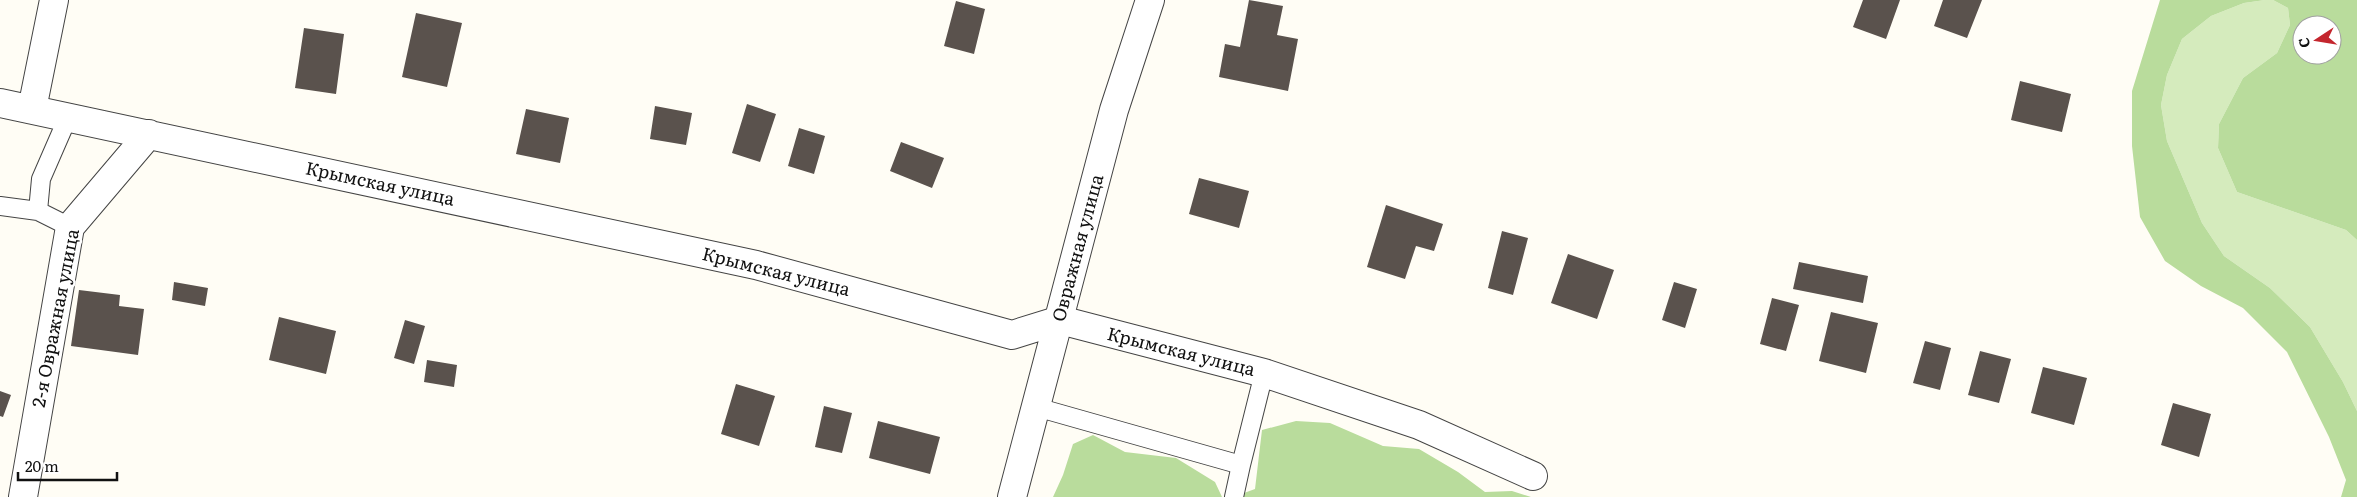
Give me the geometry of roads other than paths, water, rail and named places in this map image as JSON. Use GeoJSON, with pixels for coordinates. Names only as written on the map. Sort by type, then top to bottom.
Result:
{"type":"FeatureCollection","features":[{"type":"Feature","properties":{"kind":"street"},"geometry":{"type":"LineString","coordinates":[[32,109],[54,0]]}},
{"type":"Feature","properties":{"kind":"street","name":"Овражная улица"},"geometry":{"type":"LineString","coordinates":[[1012,497],[1114,110],[1150,0]]}},
{"type":"Feature","properties":{"kind":"street","name":"Крымская улица"},"geometry":{"type":"LineString","coordinates":[[0,103],[756,264],[1012,335],[1060,320],[1264,373],[1419,425],[1533,476]]}},
{"type":"Feature","properties":{"kind":"street","name":"2-я Овражная улица"},"geometry":{"type":"LineString","coordinates":[[23,497],[70,227],[148,134]]}},
{"type":"Feature","properties":{"kind":"lane"},"geometry":{"type":"LineString","coordinates":[[38,210],[41,179],[68,117]]}},
{"type":"Feature","properties":{"kind":"lane"},"geometry":{"type":"LineString","coordinates":[[0,206],[38,210],[70,227]]}},
{"type":"Feature","properties":{"kind":"lane"},"geometry":{"type":"LineString","coordinates":[[1234,497],[1264,373]]}},
{"type":"Feature","properties":{"kind":"lane"},"geometry":{"type":"LineString","coordinates":[[1036,408],[1241,465]]}}]}
